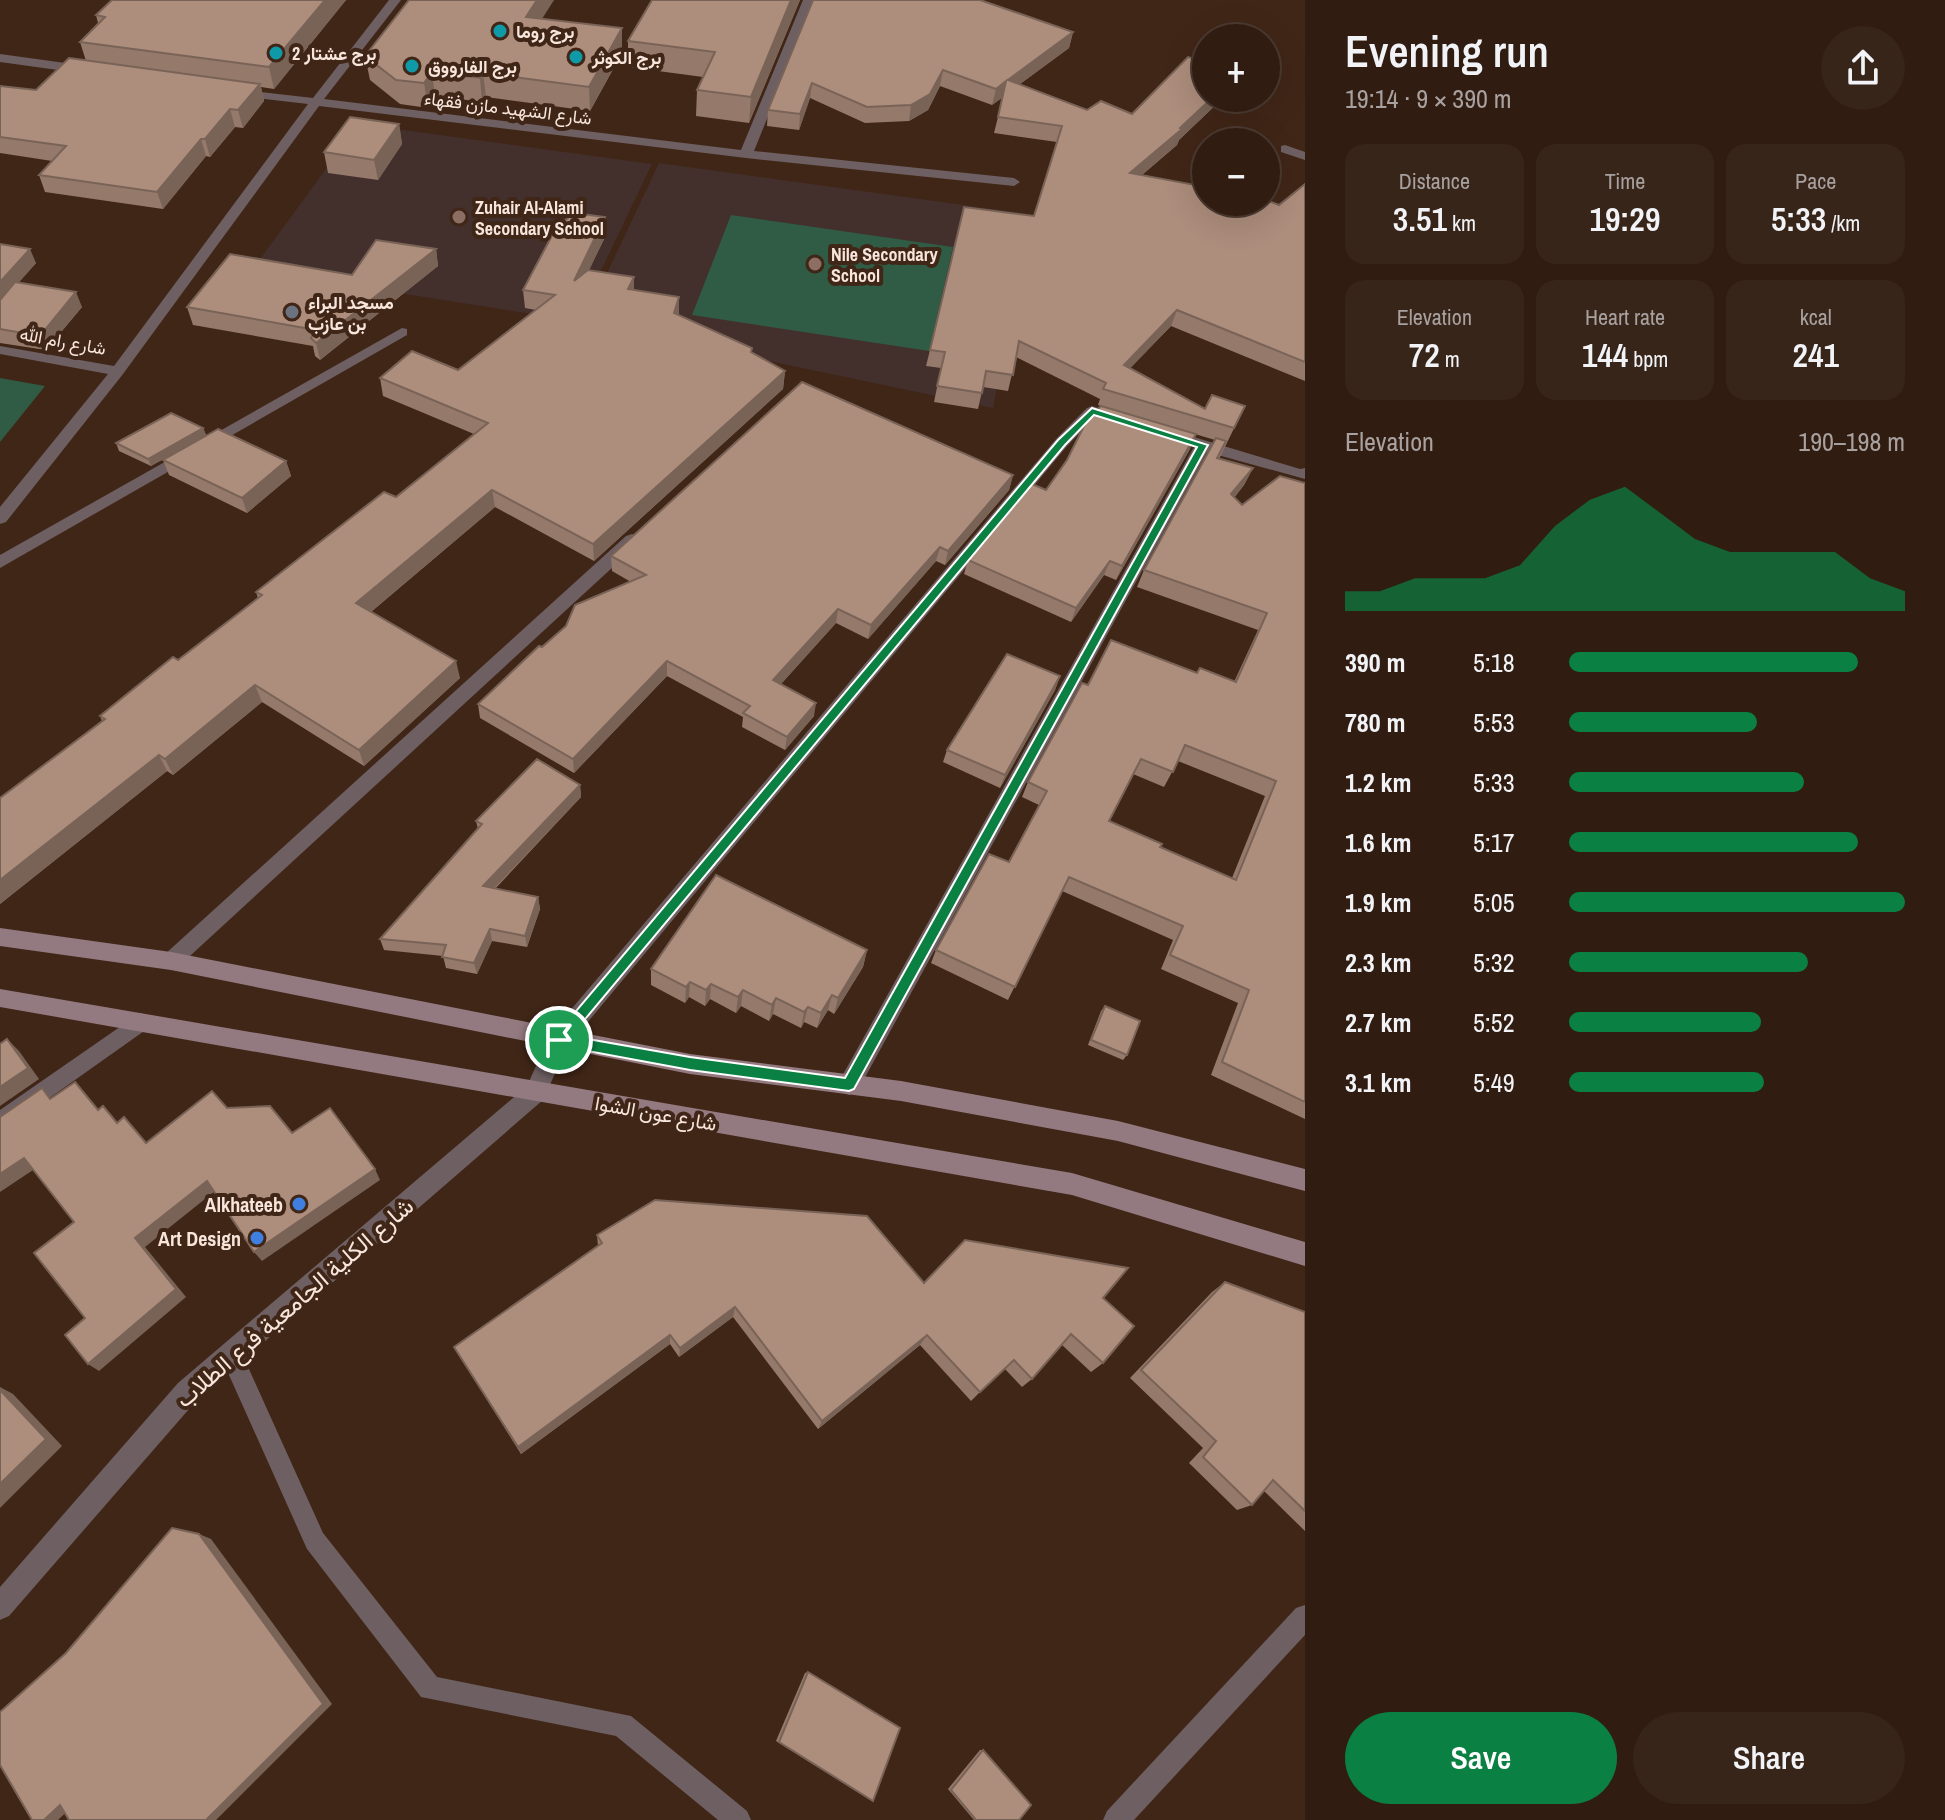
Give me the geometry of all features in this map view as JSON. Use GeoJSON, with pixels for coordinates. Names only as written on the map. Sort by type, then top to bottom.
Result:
{"type":"FeatureCollection","features":[{"type":"Feature","properties":{"kind":"main road"},"geometry":{"type":"LineString","coordinates":[[0,937],[171,961],[690,1064],[849,1085],[1118,1131],[1305,1180]]}},
{"type":"Feature","properties":{"kind":"main road","name":"شارع عون الشوا"},"geometry":{"type":"LineString","coordinates":[[0,998],[1072,1184],[1305,1254]]}},
{"type":"Feature","properties":{"kind":"street"},"geometry":{"type":"LineString","coordinates":[[0,518],[118,371],[315,103],[395,0]]}},
{"type":"Feature","properties":{"kind":"street"},"geometry":{"type":"LineString","coordinates":[[746,154],[809,0]]}},
{"type":"Feature","properties":{"kind":"street"},"geometry":{"type":"LineString","coordinates":[[0,58],[94,71]]}},
{"type":"Feature","properties":{"kind":"street","name":"شارع الشهيد مازن فقهاء"},"geometry":{"type":"LineString","coordinates":[[220,89],[746,154],[1014,182]]}},
{"type":"Feature","properties":{"kind":"street"},"geometry":{"type":"LineString","coordinates":[[1285,149],[1305,156]]}},
{"type":"Feature","properties":{"kind":"street"},"geometry":{"type":"LineString","coordinates":[[0,562],[402,332]]}},
{"type":"Feature","properties":{"kind":"street","name":"شارع رام الله"},"geometry":{"type":"LineString","coordinates":[[0,350],[118,371]]}},
{"type":"Feature","properties":{"kind":"street","name":"شارع الكلية الجامعية فرع الطلاب"},"geometry":{"type":"LineString","coordinates":[[0,1607],[187,1392],[535,1093],[559,1040],[1062,442],[1092,411],[1203,445]]}},
{"type":"Feature","properties":{"kind":"street"},"geometry":{"type":"LineString","coordinates":[[849,1085],[1203,445],[1301,475],[1305,473]]}},
{"type":"Feature","properties":{"kind":"street"},"geometry":{"type":"LineString","coordinates":[[171,961],[641,531]]}},
{"type":"Feature","properties":{"kind":"street"},"geometry":{"type":"LineString","coordinates":[[0,1123],[140,1022]]}},
{"type":"Feature","properties":{"kind":"lane"},"geometry":{"type":"LineString","coordinates":[[231,1355],[315,1541],[430,1688],[622,1725],[738,1820]]}},
{"type":"Feature","properties":{"kind":"lane"},"geometry":{"type":"LineString","coordinates":[[1116,1820],[1305,1617]]}},
{"type":"Feature","properties":{"kind":"shaded area","name":"Zuhair Al-Alami Secondary School"},"geometry":{"type":"Polygon","coordinates":[[[359,124],[652,164],[577,321],[252,270],[359,124]]]}},
{"type":"Feature","properties":{"kind":"shaded area","name":"Nile Secondary School"},"geometry":{"type":"Polygon","coordinates":[[[659,163],[1028,214],[993,408],[584,322],[659,163]]]}},
{"type":"Feature","properties":{"kind":"green space"},"geometry":{"type":"Polygon","coordinates":[[[731,215],[953,247],[929,351],[692,315],[731,215]]]}},
{"type":"Feature","properties":{"kind":"green space"},"geometry":{"type":"Polygon","coordinates":[[[0,378],[45,386],[0,442],[0,378]]]}},
{"type":"Feature","properties":{"kind":"building"},"geometry":{"type":"Polygon","coordinates":[[[112,0],[325,0],[269,67],[80,42],[105,17],[96,15],[112,0]]]}},
{"type":"Feature","properties":{"kind":"building"},"geometry":{"type":"Polygon","coordinates":[[[409,0],[537,0],[526,17],[622,28],[589,87],[483,73],[480,78],[432,72],[424,83],[396,80],[365,56],[409,0]]]}},
{"type":"Feature","properties":{"kind":"building"},"geometry":{"type":"Polygon","coordinates":[[[652,0],[791,0],[751,97],[697,90],[715,52],[628,41],[652,0]]]}},
{"type":"Feature","properties":{"kind":"building"},"geometry":{"type":"Polygon","coordinates":[[[813,0],[980,0],[1073,32],[1008,80],[1087,110],[1101,101],[1132,114],[1188,57],[1192,58],[1192,112],[1197,112],[1182,129],[1130,173],[1192,184],[1192,216],[1280,216],[1280,204],[1305,184],[1305,362],[1177,310],[1124,365],[1205,409],[1212,395],[1245,406],[1234,428],[1103,389],[1106,383],[1019,341],[1013,375],[986,371],[982,393],[937,386],[945,352],[930,350],[964,207],[1034,216],[1062,126],[998,117],[1006,81],[996,89],[943,70],[930,94],[911,105],[867,107],[812,83],[800,114],[768,110],[813,0]]]}},
{"type":"Feature","properties":{"kind":"building"},"geometry":{"type":"Polygon","coordinates":[[[69,58],[260,84],[238,110],[230,109],[205,139],[201,139],[157,192],[39,175],[66,146],[0,137],[0,86],[36,90],[69,58]]]}},
{"type":"Feature","properties":{"kind":"building"},"geometry":{"type":"Polygon","coordinates":[[[350,117],[399,124],[374,160],[324,152],[350,117]]]}},
{"type":"Feature","properties":{"kind":"building"},"geometry":{"type":"Polygon","coordinates":[[[574,213],[605,217],[574,281],[588,270],[634,277],[628,289],[679,297],[674,313],[752,348],[751,352],[785,371],[593,544],[492,490],[356,603],[456,661],[359,750],[255,685],[165,759],[159,755],[0,880],[0,798],[105,719],[100,716],[173,657],[178,660],[262,595],[256,592],[384,492],[396,497],[488,423],[380,378],[412,351],[458,370],[555,295],[523,290],[556,228],[574,213]]]}},
{"type":"Feature","properties":{"kind":"building"},"geometry":{"type":"Polygon","coordinates":[[[376,240],[436,249],[316,343],[311,338],[316,330],[187,307],[230,254],[352,275],[376,240]]]}},
{"type":"Feature","properties":{"kind":"building"},"geometry":{"type":"Polygon","coordinates":[[[0,244],[30,249],[0,282],[0,244]]]}},
{"type":"Feature","properties":{"kind":"building"},"geometry":{"type":"Polygon","coordinates":[[[15,282],[76,292],[40,336],[0,329],[0,300],[15,282]]]}},
{"type":"Feature","properties":{"kind":"building"},"geometry":{"type":"Polygon","coordinates":[[[802,382],[1013,475],[948,551],[940,547],[871,625],[838,609],[773,680],[816,703],[787,737],[743,713],[750,706],[667,661],[573,759],[478,704],[539,646],[542,647],[566,626],[575,605],[646,575],[611,556],[802,382]]]}},
{"type":"Feature","properties":{"kind":"building"},"geometry":{"type":"Polygon","coordinates":[[[1101,406],[1196,434],[1122,566],[1110,561],[1076,608],[968,560],[1032,484],[1046,490],[1067,460],[1087,420],[1101,406]]]}},
{"type":"Feature","properties":{"kind":"building"},"geometry":{"type":"Polygon","coordinates":[[[171,413],[203,428],[148,459],[116,443],[171,413]]]}},
{"type":"Feature","properties":{"kind":"building"},"geometry":{"type":"Polygon","coordinates":[[[218,429],[286,461],[242,498],[163,460],[218,429]]]}},
{"type":"Feature","properties":{"kind":"building"},"geometry":{"type":"Polygon","coordinates":[[[1216,438],[1226,441],[1217,458],[1253,468],[1231,494],[1242,505],[1280,476],[1305,483],[1305,1102],[1222,1062],[1249,990],[1170,955],[1183,926],[1069,877],[1015,987],[936,950],[989,854],[1009,862],[1047,791],[1028,782],[1082,683],[1088,685],[1111,640],[1197,673],[1200,668],[1236,682],[1267,613],[1144,570],[1216,438]],[[1185,745],[1173,772],[1141,759],[1109,821],[1236,880],[1276,781],[1185,745]]]}},
{"type":"Feature","properties":{"kind":"building"},"geometry":{"type":"Polygon","coordinates":[[[1007,654],[1060,676],[1005,775],[947,750],[1007,654]]]}},
{"type":"Feature","properties":{"kind":"building"},"geometry":{"type":"Polygon","coordinates":[[[537,759],[580,785],[483,886],[538,897],[525,936],[490,929],[474,963],[442,957],[446,945],[380,939],[482,824],[476,821],[537,759]]]}},
{"type":"Feature","properties":{"kind":"building"},"geometry":{"type":"Polygon","coordinates":[[[716,875],[867,950],[838,998],[832,995],[821,1013],[808,1007],[804,1012],[776,998],[772,1005],[743,990],[738,997],[711,984],[706,990],[690,982],[686,987],[651,969],[716,875]]]}},
{"type":"Feature","properties":{"kind":"building"},"geometry":{"type":"Polygon","coordinates":[[[1105,1006],[1140,1021],[1127,1055],[1091,1040],[1105,1006]]]}},
{"type":"Feature","properties":{"kind":"building"},"geometry":{"type":"Polygon","coordinates":[[[7,1039],[28,1068],[0,1087],[0,1044],[7,1039]]]}},
{"type":"Feature","properties":{"kind":"building"},"geometry":{"type":"Polygon","coordinates":[[[75,1082],[98,1110],[103,1106],[117,1123],[124,1117],[146,1143],[212,1091],[227,1108],[270,1106],[292,1133],[330,1108],[375,1169],[254,1252],[207,1181],[135,1238],[176,1289],[88,1364],[65,1335],[85,1318],[34,1253],[74,1222],[24,1158],[0,1174],[0,1117],[42,1088],[50,1099],[75,1082]]]}},
{"type":"Feature","properties":{"kind":"building"},"geometry":{"type":"Polygon","coordinates":[[[655,1200],[867,1216],[924,1283],[965,1240],[1128,1268],[1103,1298],[1134,1326],[1103,1363],[1071,1334],[1032,1379],[1014,1360],[980,1392],[927,1335],[822,1421],[735,1307],[680,1348],[670,1335],[518,1447],[454,1347],[602,1243],[597,1235],[655,1200]]]}},
{"type":"Feature","properties":{"kind":"building"},"geometry":{"type":"Polygon","coordinates":[[[1225,1282],[1305,1312],[1305,1511],[1273,1480],[1252,1505],[1203,1457],[1216,1441],[1141,1370],[1225,1282]]]}},
{"type":"Feature","properties":{"kind":"building"},"geometry":{"type":"Polygon","coordinates":[[[0,1390],[46,1439],[0,1484],[0,1390]]]}},
{"type":"Feature","properties":{"kind":"building"},"geometry":{"type":"Polygon","coordinates":[[[172,1528],[199,1534],[323,1704],[206,1820],[69,1820],[60,1805],[44,1820],[32,1820],[0,1765],[0,1712],[66,1653],[172,1528]]]}},
{"type":"Feature","properties":{"kind":"building"},"geometry":{"type":"Polygon","coordinates":[[[808,1672],[900,1728],[873,1801],[779,1742],[808,1672]]]}},
{"type":"Feature","properties":{"kind":"building"},"geometry":{"type":"Polygon","coordinates":[[[983,1750],[1031,1805],[1019,1820],[976,1820],[951,1790],[983,1750]]]}},
{"type":"Feature","properties":{"kind":"place","name":"برج روما"},"geometry":{"type":"Point","coordinates":[500,31]}},
{"type":"Feature","properties":{"kind":"place","name":"برج عشتار 2"},"geometry":{"type":"Point","coordinates":[276,53]}},
{"type":"Feature","properties":{"kind":"place","name":"برج الكوثر"},"geometry":{"type":"Point","coordinates":[576,57]}},
{"type":"Feature","properties":{"kind":"place","name":"برج الفارووق"},"geometry":{"type":"Point","coordinates":[412,66]}},
{"type":"Feature","properties":{"kind":"place","name":"Zuhair Al-Alami Secondary School"},"geometry":{"type":"Point","coordinates":[459,217]}},
{"type":"Feature","properties":{"kind":"place","name":"Nile Secondary School"},"geometry":{"type":"Point","coordinates":[815,264]}},
{"type":"Feature","properties":{"kind":"place","name":"مسجد البراء بن عازب"},"geometry":{"type":"Point","coordinates":[292,312]}},
{"type":"Feature","properties":{"kind":"place","name":"Alkhateeb"},"geometry":{"type":"Point","coordinates":[299,1204]}},
{"type":"Feature","properties":{"kind":"place","name":"Art Design"},"geometry":{"type":"Point","coordinates":[257,1238]}},
{"type":"Feature","properties":{"kind":"route"},"geometry":{"type":"LineString","coordinates":[[1092,411],[1203,445],[849,1085],[690,1064],[559,1040],[1062,442],[1092,411]]}}]}
